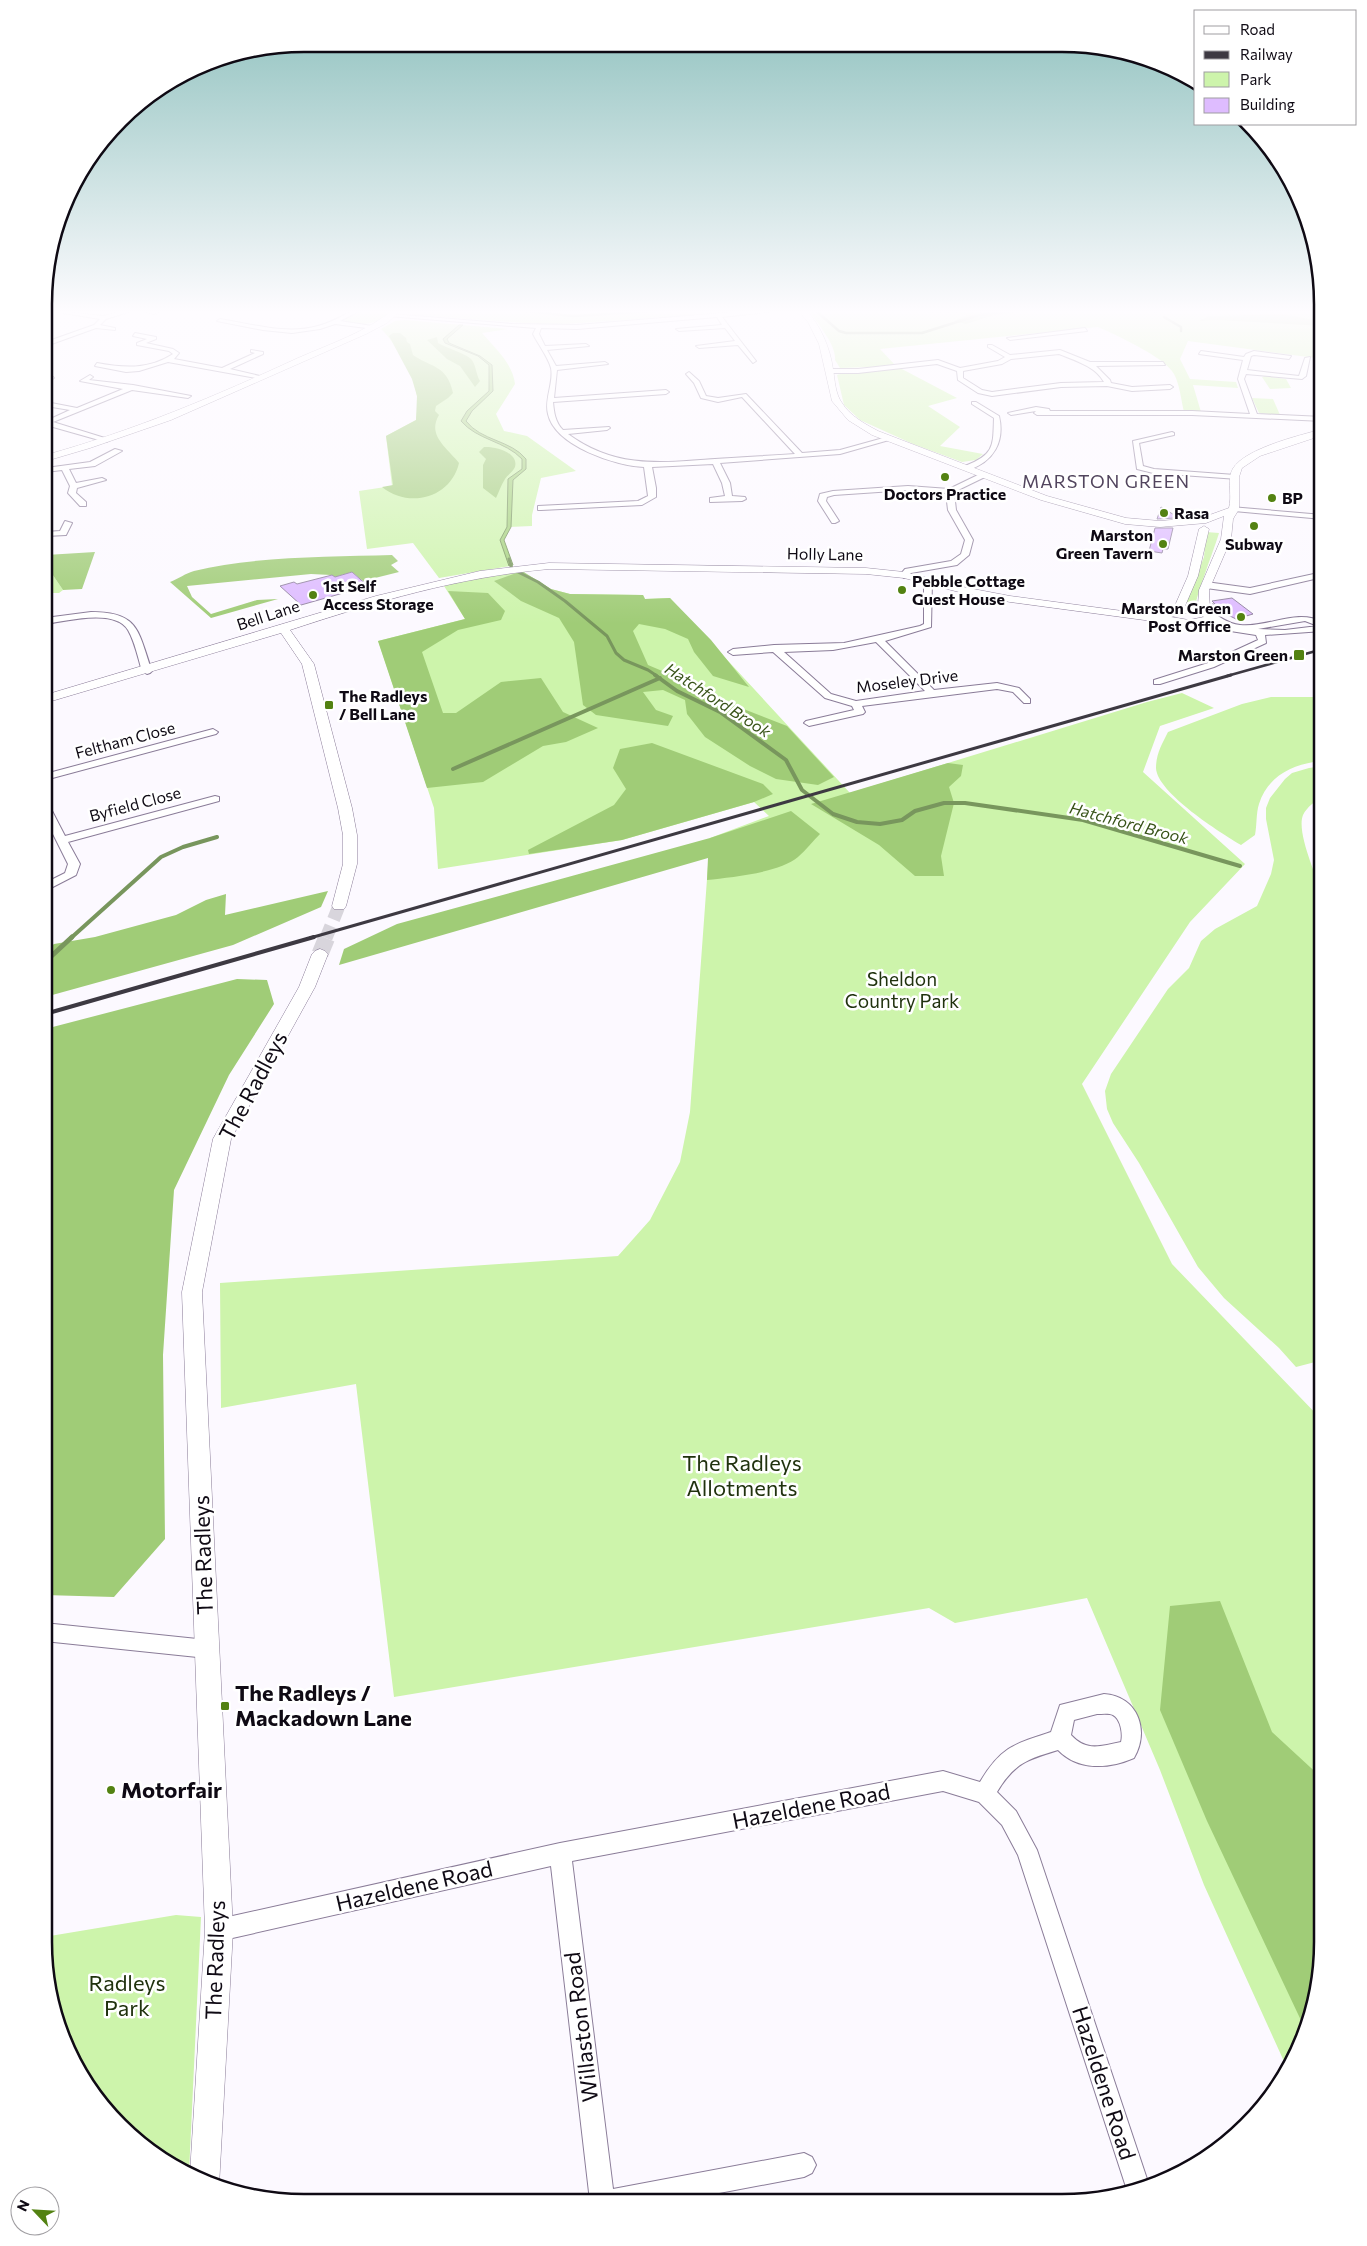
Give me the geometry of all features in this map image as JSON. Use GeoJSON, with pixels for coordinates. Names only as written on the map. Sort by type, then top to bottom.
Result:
{"type":"FeatureCollection","features":[{"type":"Feature","properties":{"kind":"street"},"geometry":{"type":"LineString","coordinates":[[52,421],[68,415]]}},
{"type":"Feature","properties":{"kind":"street"},"geometry":{"type":"LineString","coordinates":[[52,456],[106,440],[173,415]]}},
{"type":"Feature","properties":{"kind":"street"},"geometry":{"type":"LineString","coordinates":[[551,415],[562,432],[574,441],[602,456],[617,461],[648,465],[840,452],[887,439]]}},
{"type":"Feature","properties":{"kind":"street"},"geometry":{"type":"LineString","coordinates":[[762,415],[799,454]]}},
{"type":"Feature","properties":{"kind":"street"},"geometry":{"type":"LineString","coordinates":[[848,415],[858,424],[887,439],[1070,507],[1130,522],[1148,524],[1205,524],[1234,509],[1314,516]]}},
{"type":"Feature","properties":{"kind":"street"},"geometry":{"type":"LineString","coordinates":[[968,468],[984,459],[992,449],[998,438],[1004,415]]}},
{"type":"Feature","properties":{"kind":"street"},"geometry":{"type":"LineString","coordinates":[[1229,415],[1314,419]]}},
{"type":"Feature","properties":{"kind":"street"},"geometry":{"type":"LineString","coordinates":[[52,424],[106,440]]}},
{"type":"Feature","properties":{"kind":"street"},"geometry":{"type":"LineString","coordinates":[[562,432],[607,428]]}},
{"type":"Feature","properties":{"kind":"street"},"geometry":{"type":"LineString","coordinates":[[1172,434],[1136,440],[1140,467],[1153,471],[1235,477]]}},
{"type":"Feature","properties":{"kind":"street"},"geometry":{"type":"LineString","coordinates":[[1190,622],[1207,621],[1209,619],[1202,605],[1206,586],[1228,527],[1228,519],[1234,509],[1236,501],[1235,477],[1238,467],[1244,461],[1314,435]]}},
{"type":"Feature","properties":{"kind":"street"},"geometry":{"type":"LineString","coordinates":[[52,469],[92,464],[106,459],[118,451]]}},
{"type":"Feature","properties":{"kind":"street"},"geometry":{"type":"LineString","coordinates":[[714,461],[726,483],[729,498]]}},
{"type":"Feature","properties":{"kind":"street"},"geometry":{"type":"LineString","coordinates":[[541,508],[639,503],[652,497],[654,486],[648,471],[648,465]]}},
{"type":"Feature","properties":{"kind":"street"},"geometry":{"type":"LineString","coordinates":[[65,468],[74,486]]}},
{"type":"Feature","properties":{"kind":"street"},"geometry":{"type":"LineString","coordinates":[[835,521],[822,501],[823,496],[833,493],[908,488],[950,491],[985,474]]}},
{"type":"Feature","properties":{"kind":"street"},"geometry":{"type":"LineString","coordinates":[[83,504],[72,493],[71,489],[74,486],[102,480]]}},
{"type":"Feature","properties":{"kind":"street"},"geometry":{"type":"LineString","coordinates":[[904,576],[908,571],[954,563],[966,555],[969,540],[950,501],[950,491]]}},
{"type":"Feature","properties":{"kind":"street"},"geometry":{"type":"LineString","coordinates":[[712,500],[742,499]]}},
{"type":"Feature","properties":{"kind":"street"},"geometry":{"type":"LineString","coordinates":[[52,534],[63,533],[68,523]]}},
{"type":"Feature","properties":{"kind":"street"},"geometry":{"type":"LineString","coordinates":[[1205,524],[1220,532],[1228,527]]}},
{"type":"Feature","properties":{"kind":"street"},"geometry":{"type":"LineString","coordinates":[[1205,524],[1193,576],[1176,611],[1176,616],[1190,622],[1260,634],[1314,630]]}},
{"type":"Feature","properties":{"kind":"street","name":"Holly Lane"},"geometry":{"type":"LineString","coordinates":[[503,570],[549,566],[866,570],[904,576],[993,596],[1190,622]]}},
{"type":"Feature","properties":{"kind":"street","name":"Bell Lane"},"geometry":{"type":"LineString","coordinates":[[52,697],[147,671],[419,587],[503,570]]}},
{"type":"Feature","properties":{"kind":"street"},"geometry":{"type":"LineString","coordinates":[[1206,586],[1250,591],[1314,576]]}},
{"type":"Feature","properties":{"kind":"street"},"geometry":{"type":"LineString","coordinates":[[733,652],[774,648],[833,647],[879,640],[923,628],[928,625],[928,581]]}},
{"type":"Feature","properties":{"kind":"street","name":"Holly Lane"},"geometry":{"type":"LineString","coordinates":[[1131,614],[1153,616],[1188,608],[1206,613]]}},
{"type":"Feature","properties":{"kind":"street"},"geometry":{"type":"LineString","coordinates":[[1206,613],[1220,622],[1242,628],[1302,619],[1314,620]]}},
{"type":"Feature","properties":{"kind":"street"},"geometry":{"type":"LineString","coordinates":[[52,620],[98,615],[119,618],[131,627],[147,671]]}},
{"type":"Feature","properties":{"kind":"street"},"geometry":{"type":"LineString","coordinates":[[283,628],[308,664],[345,808],[350,835],[350,864],[340,906]]}},
{"type":"Feature","properties":{"kind":"street"},"geometry":{"type":"LineString","coordinates":[[1157,682],[1211,665],[1263,641],[1264,638],[1260,634]]}},
{"type":"Feature","properties":{"kind":"street"},"geometry":{"type":"LineString","coordinates":[[879,640],[932,692]]}},
{"type":"Feature","properties":{"kind":"street","name":"Moseley Drive"},"geometry":{"type":"LineString","coordinates":[[774,648],[828,696],[856,704],[932,692],[997,686],[1016,690],[1028,701]]}},
{"type":"Feature","properties":{"kind":"street"},"geometry":{"type":"LineString","coordinates":[[809,723],[860,712],[856,704]]}},
{"type":"Feature","properties":{"kind":"street","name":"Feltham Close"},"geometry":{"type":"LineString","coordinates":[[52,775],[212,732]]}},
{"type":"Feature","properties":{"kind":"street","name":"Byfield Close"},"geometry":{"type":"LineString","coordinates":[[63,840],[217,798]]}},
{"type":"Feature","properties":{"kind":"street"},"geometry":{"type":"LineString","coordinates":[[52,820],[74,864],[70,875],[52,884]]}},
{"type":"Feature","properties":{"kind":"street","name":"The Radleys"},"geometry":{"type":"LineString","coordinates":[[206,2173],[219,1930],[192,1292],[222,1140],[307,987],[320,954]]}},
{"type":"Feature","properties":{"kind":"street"},"geometry":{"type":"LineString","coordinates":[[52,1633],[207,1649]]}},
{"type":"Feature","properties":{"kind":"street"},"geometry":{"type":"LineString","coordinates":[[985,1794],[997,1773],[1019,1752],[1061,1739]]}},
{"type":"Feature","properties":{"kind":"street","name":"Hazeldene Road"},"geometry":{"type":"LineString","coordinates":[[219,1930],[560,1853],[943,1781],[985,1794],[1009,1818],[1027,1850],[1136,2182]]}},
{"type":"Feature","properties":{"kind":"street","name":"Willaston Road"},"geometry":{"type":"LineString","coordinates":[[560,1853],[601,2194]]}},
{"type":"Feature","properties":{"kind":"street"},"geometry":{"type":"LineString","coordinates":[[651,2194],[804,2165]]}},
{"type":"Feature","properties":{"kind":"green space"},"geometry":{"type":"Polygon","coordinates":[[[416,415],[496,415],[504,431],[527,436],[576,471],[541,478],[532,515],[532,526],[509,527],[501,539],[510,566],[439,578],[413,543],[367,549],[359,491],[392,486],[386,436],[416,420],[416,415]]]}},
{"type":"Feature","properties":{"kind":"green space"},"geometry":{"type":"Polygon","coordinates":[[[854,415],[941,415],[960,427],[940,446],[983,454],[976,460],[962,462],[913,444],[860,420],[854,415]]]}},
{"type":"Feature","properties":{"kind":"green space"},"geometry":{"type":"Polygon","coordinates":[[[1206,532],[1219,533],[1196,604],[1186,602],[1204,557],[1206,532]]]}},
{"type":"Feature","properties":{"kind":"green space","name":"Sheldon Country Park"},"geometry":{"type":"Polygon","coordinates":[[[522,571],[551,589],[570,594],[643,595],[645,599],[670,598],[850,793],[1182,693],[1214,708],[1160,726],[1143,772],[1245,864],[1190,922],[1082,1084],[1172,1264],[1314,1412],[1314,1958],[1306,2006],[1295,2038],[1284,2061],[1204,1885],[1160,1770],[1087,1598],[955,1623],[929,1608],[394,1697],[356,1384],[221,1408],[220,1283],[618,1256],[650,1220],[680,1162],[690,1112],[710,838],[769,816],[754,802],[622,840],[438,869],[434,808],[378,641],[465,619],[444,586],[476,578],[522,571]]]}},
{"type":"Feature","properties":{"kind":"green space"},"geometry":{"type":"Polygon","coordinates":[[[52,574],[63,590],[59,593],[52,593],[52,574]]]}},
{"type":"Feature","properties":{"kind":"green space"},"geometry":{"type":"Polygon","coordinates":[[[1271,697],[1314,697],[1314,762],[1302,764],[1284,772],[1269,785],[1263,794],[1257,811],[1255,835],[1241,845],[1178,800],[1159,778],[1156,768],[1160,749],[1168,732],[1242,704],[1271,697]]]}},
{"type":"Feature","properties":{"kind":"green space"},"geometry":{"type":"Polygon","coordinates":[[[1314,767],[1314,802],[1303,815],[1302,832],[1314,871],[1314,1362],[1296,1367],[1279,1348],[1224,1298],[1198,1267],[1139,1163],[1113,1123],[1107,1109],[1105,1091],[1111,1074],[1168,989],[1189,968],[1201,941],[1215,929],[1257,906],[1271,874],[1274,860],[1266,819],[1266,808],[1270,798],[1285,779],[1292,773],[1314,767]]]}},
{"type":"Feature","properties":{"kind":"green space","name":"Radleys Park"},"geometry":{"type":"Polygon","coordinates":[[[176,1915],[201,1917],[189,2165],[165,2151],[126,2120],[105,2095],[86,2067],[72,2038],[61,2006],[57,1990],[52,1936],[176,1915]]]}},
{"type":"Feature","properties":{"kind":"shaded area"},"geometry":{"type":"Polygon","coordinates":[[[416,415],[439,415],[435,429],[437,435],[459,463],[455,475],[447,485],[438,492],[416,498],[393,494],[382,487],[393,485],[386,436],[416,420],[416,415]]]}},
{"type":"Feature","properties":{"kind":"shaded area"},"geometry":{"type":"Polygon","coordinates":[[[465,415],[470,415],[466,421],[472,428],[512,448],[526,459],[526,469],[513,480],[511,527],[504,540],[513,565],[509,566],[500,540],[507,527],[508,479],[522,469],[522,459],[508,448],[475,432],[461,421],[465,415]]]}},
{"type":"Feature","properties":{"kind":"shaded area"},"geometry":{"type":"Polygon","coordinates":[[[484,447],[505,451],[513,457],[515,462],[514,469],[505,479],[496,498],[483,488],[483,465],[486,459],[479,452],[484,447]]]}},
{"type":"Feature","properties":{"kind":"shaded area"},"geometry":{"type":"Polygon","coordinates":[[[95,552],[82,589],[63,590],[52,574],[52,555],[95,552]]]}},
{"type":"Feature","properties":{"kind":"shaded area"},"geometry":{"type":"Polygon","coordinates":[[[392,555],[398,561],[391,565],[399,572],[363,581],[352,572],[335,577],[311,574],[187,586],[192,597],[211,614],[257,600],[278,599],[211,618],[170,582],[194,571],[242,562],[293,558],[392,555]]]}},
{"type":"Feature","properties":{"kind":"shaded area"},"geometry":{"type":"Polygon","coordinates":[[[522,571],[551,589],[570,594],[643,595],[645,599],[670,598],[711,640],[749,687],[713,676],[694,652],[688,639],[665,629],[639,624],[633,631],[648,665],[674,676],[695,690],[787,726],[834,777],[818,785],[776,779],[750,766],[705,737],[687,714],[685,700],[663,690],[643,692],[656,710],[673,716],[668,726],[596,715],[583,705],[574,642],[559,618],[521,601],[494,581],[522,571]]]}},
{"type":"Feature","properties":{"kind":"shaded area"},"geometry":{"type":"Polygon","coordinates":[[[448,591],[488,593],[505,611],[501,620],[458,630],[422,652],[443,713],[456,713],[501,682],[541,678],[563,712],[598,728],[566,742],[543,746],[483,782],[427,788],[378,641],[465,619],[448,591]]]}},
{"type":"Feature","properties":{"kind":"shaded area"},"geometry":{"type":"Polygon","coordinates":[[[652,743],[763,784],[773,794],[754,802],[622,840],[529,854],[528,850],[614,805],[626,789],[613,768],[620,749],[652,743]]]}},
{"type":"Feature","properties":{"kind":"shaded area"},"geometry":{"type":"Polygon","coordinates":[[[948,763],[963,765],[961,776],[949,787],[954,803],[941,856],[944,876],[915,876],[879,845],[811,804],[948,763]]]}},
{"type":"Feature","properties":{"kind":"shaded area"},"geometry":{"type":"Polygon","coordinates":[[[791,811],[820,834],[798,857],[779,867],[767,871],[707,880],[708,858],[339,965],[344,949],[397,924],[710,838],[791,811]]]}},
{"type":"Feature","properties":{"kind":"shaded area"},"geometry":{"type":"Polygon","coordinates":[[[328,891],[321,907],[233,945],[52,995],[52,946],[54,944],[95,937],[176,915],[206,900],[226,894],[225,915],[328,891]]]}},
{"type":"Feature","properties":{"kind":"shaded area"},"geometry":{"type":"Polygon","coordinates":[[[237,979],[267,980],[274,1004],[229,1075],[174,1190],[163,1355],[165,1539],[114,1597],[52,1595],[52,1027],[237,979]]]}},
{"type":"Feature","properties":{"kind":"shaded area"},"geometry":{"type":"Polygon","coordinates":[[[1220,1601],[1272,1732],[1314,1771],[1314,1958],[1310,1990],[1301,2021],[1207,1821],[1160,1710],[1170,1606],[1220,1601]]]}},
{"type":"Feature","properties":{"kind":"building","name":"Rasa"},"geometry":{"type":"Polygon","coordinates":[[[1161,507],[1176,516],[1175,518],[1157,519],[1161,507]]]}},
{"type":"Feature","properties":{"kind":"building","name":"Marston Green Tavern"},"geometry":{"type":"Polygon","coordinates":[[[1155,528],[1173,528],[1168,549],[1163,549],[1162,553],[1149,551],[1155,528]]]}},
{"type":"Feature","properties":{"kind":"building","name":"1st Self Access Storage"},"geometry":{"type":"Polygon","coordinates":[[[352,572],[368,586],[301,605],[280,586],[294,582],[297,584],[332,575],[335,577],[352,572]]]}},
{"type":"Feature","properties":{"kind":"building"},"geometry":{"type":"Polygon","coordinates":[[[1232,598],[1253,614],[1236,619],[1212,607],[1212,604],[1215,604],[1212,601],[1232,598]]]}},
{"type":"Feature","properties":{"kind":"waterway","name":"Hatchford Brook"},"geometry":{"type":"LineString","coordinates":[[509,559],[512,569],[538,582],[565,601],[607,636],[616,653],[624,660],[657,676]]}},
{"type":"Feature","properties":{"kind":"waterway","name":"Hatchford Brook"},"geometry":{"type":"LineString","coordinates":[[655,675],[659,678]]}},
{"type":"Feature","properties":{"kind":"waterway"},"geometry":{"type":"LineString","coordinates":[[453,769],[659,678]]}},
{"type":"Feature","properties":{"kind":"waterway","name":"Hatchford Brook"},"geometry":{"type":"LineString","coordinates":[[659,678],[677,691],[720,712],[786,760],[802,790],[833,814],[857,822],[880,824],[902,820],[915,811],[944,803],[965,803],[1083,820],[1240,866]]}},
{"type":"Feature","properties":{"kind":"waterway"},"geometry":{"type":"LineString","coordinates":[[71,938],[161,857],[183,847],[217,837]]}},
{"type":"Feature","properties":{"kind":"waterway"},"geometry":{"type":"LineString","coordinates":[[52,956],[72,937]]}},
{"type":"Feature","properties":{"kind":"tunnel"},"geometry":{"type":"LineString","coordinates":[[326,938],[339,906]]}},
{"type":"Feature","properties":{"kind":"tunnel"},"geometry":{"type":"LineString","coordinates":[[320,954],[327,937]]}},
{"type":"Feature","properties":{"kind":"railway"},"geometry":{"type":"LineString","coordinates":[[1227,676],[1314,652]]}},
{"type":"Feature","properties":{"kind":"railway"},"geometry":{"type":"LineString","coordinates":[[310,938],[1231,675]]}},
{"type":"Feature","properties":{"kind":"railway"},"geometry":{"type":"LineString","coordinates":[[52,1012],[314,937]]}},
{"type":"Feature","properties":{"kind":"place","name":"Doctors Practice"},"geometry":{"type":"Point","coordinates":[945,477]}},
{"type":"Feature","properties":{"kind":"place","name":"BP"},"geometry":{"type":"Point","coordinates":[1272,498]}},
{"type":"Feature","properties":{"kind":"place","name":"Rasa"},"geometry":{"type":"Point","coordinates":[1164,513]}},
{"type":"Feature","properties":{"kind":"place","name":"Subway"},"geometry":{"type":"Point","coordinates":[1254,526]}},
{"type":"Feature","properties":{"kind":"place","name":"Marston Green Tavern"},"geometry":{"type":"Point","coordinates":[1163,544]}},
{"type":"Feature","properties":{"kind":"place","name":"Pebble Cottage Guest House"},"geometry":{"type":"Point","coordinates":[902,590]}},
{"type":"Feature","properties":{"kind":"place","name":"1st Self Access Storage"},"geometry":{"type":"Point","coordinates":[313,595]}},
{"type":"Feature","properties":{"kind":"place","name":"Marston Green Post Office"},"geometry":{"type":"Point","coordinates":[1241,617]}},
{"type":"Feature","properties":{"kind":"place","name":"Marston Green"},"geometry":{"type":"Point","coordinates":[1299,655]}},
{"type":"Feature","properties":{"kind":"place","name":"The Radleys / Bell Lane"},"geometry":{"type":"Point","coordinates":[329,705]}},
{"type":"Feature","properties":{"kind":"place","name":"The Radleys / Mackadown Lane"},"geometry":{"type":"Point","coordinates":[225,1706]}},
{"type":"Feature","properties":{"kind":"place","name":"Motorfair"},"geometry":{"type":"Point","coordinates":[111,1790]}},
{"type":"Feature","properties":{"kind":"district","name":"MARSTON GREEN"},"geometry":{"type":"Point","coordinates":[1106,482]}},
{"type":"Feature","properties":{"kind":"park label","name":"The Radleys Allotments"},"geometry":{"type":"Point","coordinates":[742,1476]}}]}
